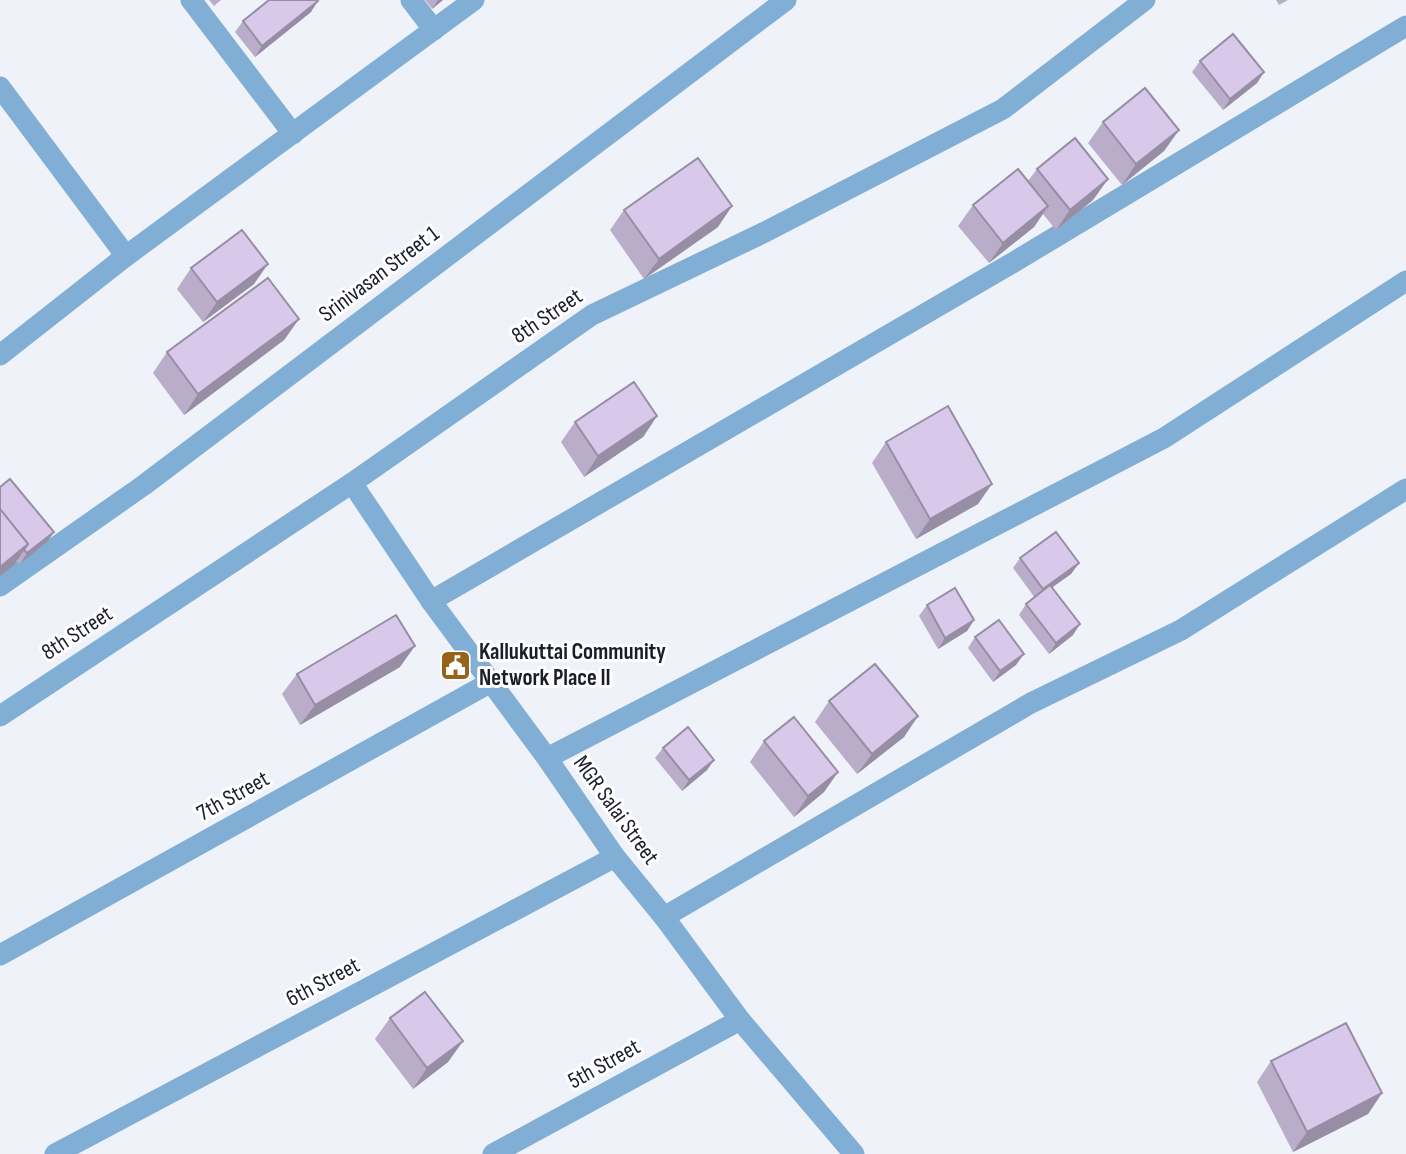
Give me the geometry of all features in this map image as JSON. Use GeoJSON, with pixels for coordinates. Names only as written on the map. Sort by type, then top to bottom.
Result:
{"type":"FeatureCollection","features":[{"type":"Feature","properties":{"kind":"street"},"geometry":{"type":"LineString","coordinates":[[191,0],[293,134]]}},
{"type":"Feature","properties":{"kind":"street"},"geometry":{"type":"LineString","coordinates":[[411,0],[434,30]]}},
{"type":"Feature","properties":{"kind":"street"},"geometry":{"type":"LineString","coordinates":[[0,355],[126,256],[474,0]]}},
{"type":"Feature","properties":{"kind":"street","name":"Srinivasan Street 1"},"geometry":{"type":"LineString","coordinates":[[0,586],[144,485],[786,0]]}},
{"type":"Feature","properties":{"kind":"street","name":"8th Street"},"geometry":{"type":"LineString","coordinates":[[0,716],[352,483],[592,315],[765,232],[1003,109],[1145,0]]}},
{"type":"Feature","properties":{"kind":"street"},"geometry":{"type":"LineString","coordinates":[[431,601],[1014,262],[1406,26]]}},
{"type":"Feature","properties":{"kind":"street"},"geometry":{"type":"LineString","coordinates":[[0,87],[126,256]]}},
{"type":"Feature","properties":{"kind":"street"},"geometry":{"type":"LineString","coordinates":[[547,758],[1164,438],[1406,281]]}},
{"type":"Feature","properties":{"kind":"street","name":"MGR Salai Street"},"geometry":{"type":"LineString","coordinates":[[352,483],[431,601],[547,758],[615,857],[664,917],[740,1020],[854,1154]]}},
{"type":"Feature","properties":{"kind":"street"},"geometry":{"type":"LineString","coordinates":[[664,917],[1031,703],[1181,630],[1406,489]]}},
{"type":"Feature","properties":{"kind":"street","name":"7th Street"},"geometry":{"type":"LineString","coordinates":[[0,956],[491,682]]}},
{"type":"Feature","properties":{"kind":"street","name":"6th Street"},"geometry":{"type":"LineString","coordinates":[[55,1154],[615,857]]}},
{"type":"Feature","properties":{"kind":"street","name":"5th Street"},"geometry":{"type":"LineString","coordinates":[[493,1154],[740,1020]]}},
{"type":"Feature","properties":{"kind":"building"},"geometry":{"type":"Polygon","coordinates":[[[269,0],[318,1],[262,46],[243,21],[269,0]]]}},
{"type":"Feature","properties":{"kind":"building"},"geometry":{"type":"Polygon","coordinates":[[[1233,34],[1264,72],[1230,99],[1200,61],[1233,34]]]}},
{"type":"Feature","properties":{"kind":"building"},"geometry":{"type":"Polygon","coordinates":[[[1145,88],[1179,130],[1136,164],[1103,122],[1145,88]]]}},
{"type":"Feature","properties":{"kind":"building"},"geometry":{"type":"Polygon","coordinates":[[[1075,138],[1108,179],[1070,210],[1037,169],[1075,138]]]}},
{"type":"Feature","properties":{"kind":"building"},"geometry":{"type":"Polygon","coordinates":[[[698,158],[732,206],[659,259],[624,210],[698,158]]]}},
{"type":"Feature","properties":{"kind":"building"},"geometry":{"type":"Polygon","coordinates":[[[1018,169],[1048,206],[1003,243],[973,205],[1018,169]]]}},
{"type":"Feature","properties":{"kind":"building"},"geometry":{"type":"Polygon","coordinates":[[[242,230],[268,264],[217,302],[191,268],[242,230]]]}},
{"type":"Feature","properties":{"kind":"building"},"geometry":{"type":"Polygon","coordinates":[[[268,278],[299,319],[198,394],[167,352],[268,278]]]}},
{"type":"Feature","properties":{"kind":"building"},"geometry":{"type":"Polygon","coordinates":[[[634,382],[657,416],[598,456],[575,422],[634,382]]]}},
{"type":"Feature","properties":{"kind":"building"},"geometry":{"type":"Polygon","coordinates":[[[948,406],[992,484],[930,519],[886,442],[948,406]]]}},
{"type":"Feature","properties":{"kind":"building"},"geometry":{"type":"Polygon","coordinates":[[[10,479],[54,532],[27,553],[24,550],[28,544],[0,509],[0,487],[10,479]]]}},
{"type":"Feature","properties":{"kind":"building"},"geometry":{"type":"Polygon","coordinates":[[[0,509],[28,544],[0,567],[0,509]]]}},
{"type":"Feature","properties":{"kind":"building"},"geometry":{"type":"Polygon","coordinates":[[[1056,532],[1079,563],[1043,589],[1020,558],[1056,532]]]}},
{"type":"Feature","properties":{"kind":"building"},"geometry":{"type":"Polygon","coordinates":[[[1050,585],[1080,624],[1056,643],[1026,604],[1050,585]]]}},
{"type":"Feature","properties":{"kind":"building"},"geometry":{"type":"Polygon","coordinates":[[[955,588],[974,620],[945,638],[927,605],[955,588]]]}},
{"type":"Feature","properties":{"kind":"building"},"geometry":{"type":"Polygon","coordinates":[[[396,615],[415,646],[315,705],[297,674],[396,615]]]}},
{"type":"Feature","properties":{"kind":"building"},"geometry":{"type":"Polygon","coordinates":[[[999,620],[1024,654],[1000,671],[975,637],[999,620]]]}},
{"type":"Feature","properties":{"kind":"building"},"geometry":{"type":"Polygon","coordinates":[[[875,664],[918,716],[872,754],[829,701],[875,664]]]}},
{"type":"Feature","properties":{"kind":"building"},"geometry":{"type":"Polygon","coordinates":[[[794,717],[838,772],[808,796],[764,741],[794,717]]]}},
{"type":"Feature","properties":{"kind":"building"},"geometry":{"type":"Polygon","coordinates":[[[688,727],[714,760],[689,780],[663,748],[688,727]]]}},
{"type":"Feature","properties":{"kind":"building"},"geometry":{"type":"Polygon","coordinates":[[[425,992],[463,1041],[427,1068],[390,1018],[425,992]]]}},
{"type":"Feature","properties":{"kind":"building"},"geometry":{"type":"Polygon","coordinates":[[[1346,1023],[1382,1093],[1307,1132],[1271,1061],[1346,1023]]]}},
{"type":"Feature","properties":{"kind":"place","name":"Kallukuttai Community Network Place II"},"geometry":{"type":"Point","coordinates":[456,665]}}]}
